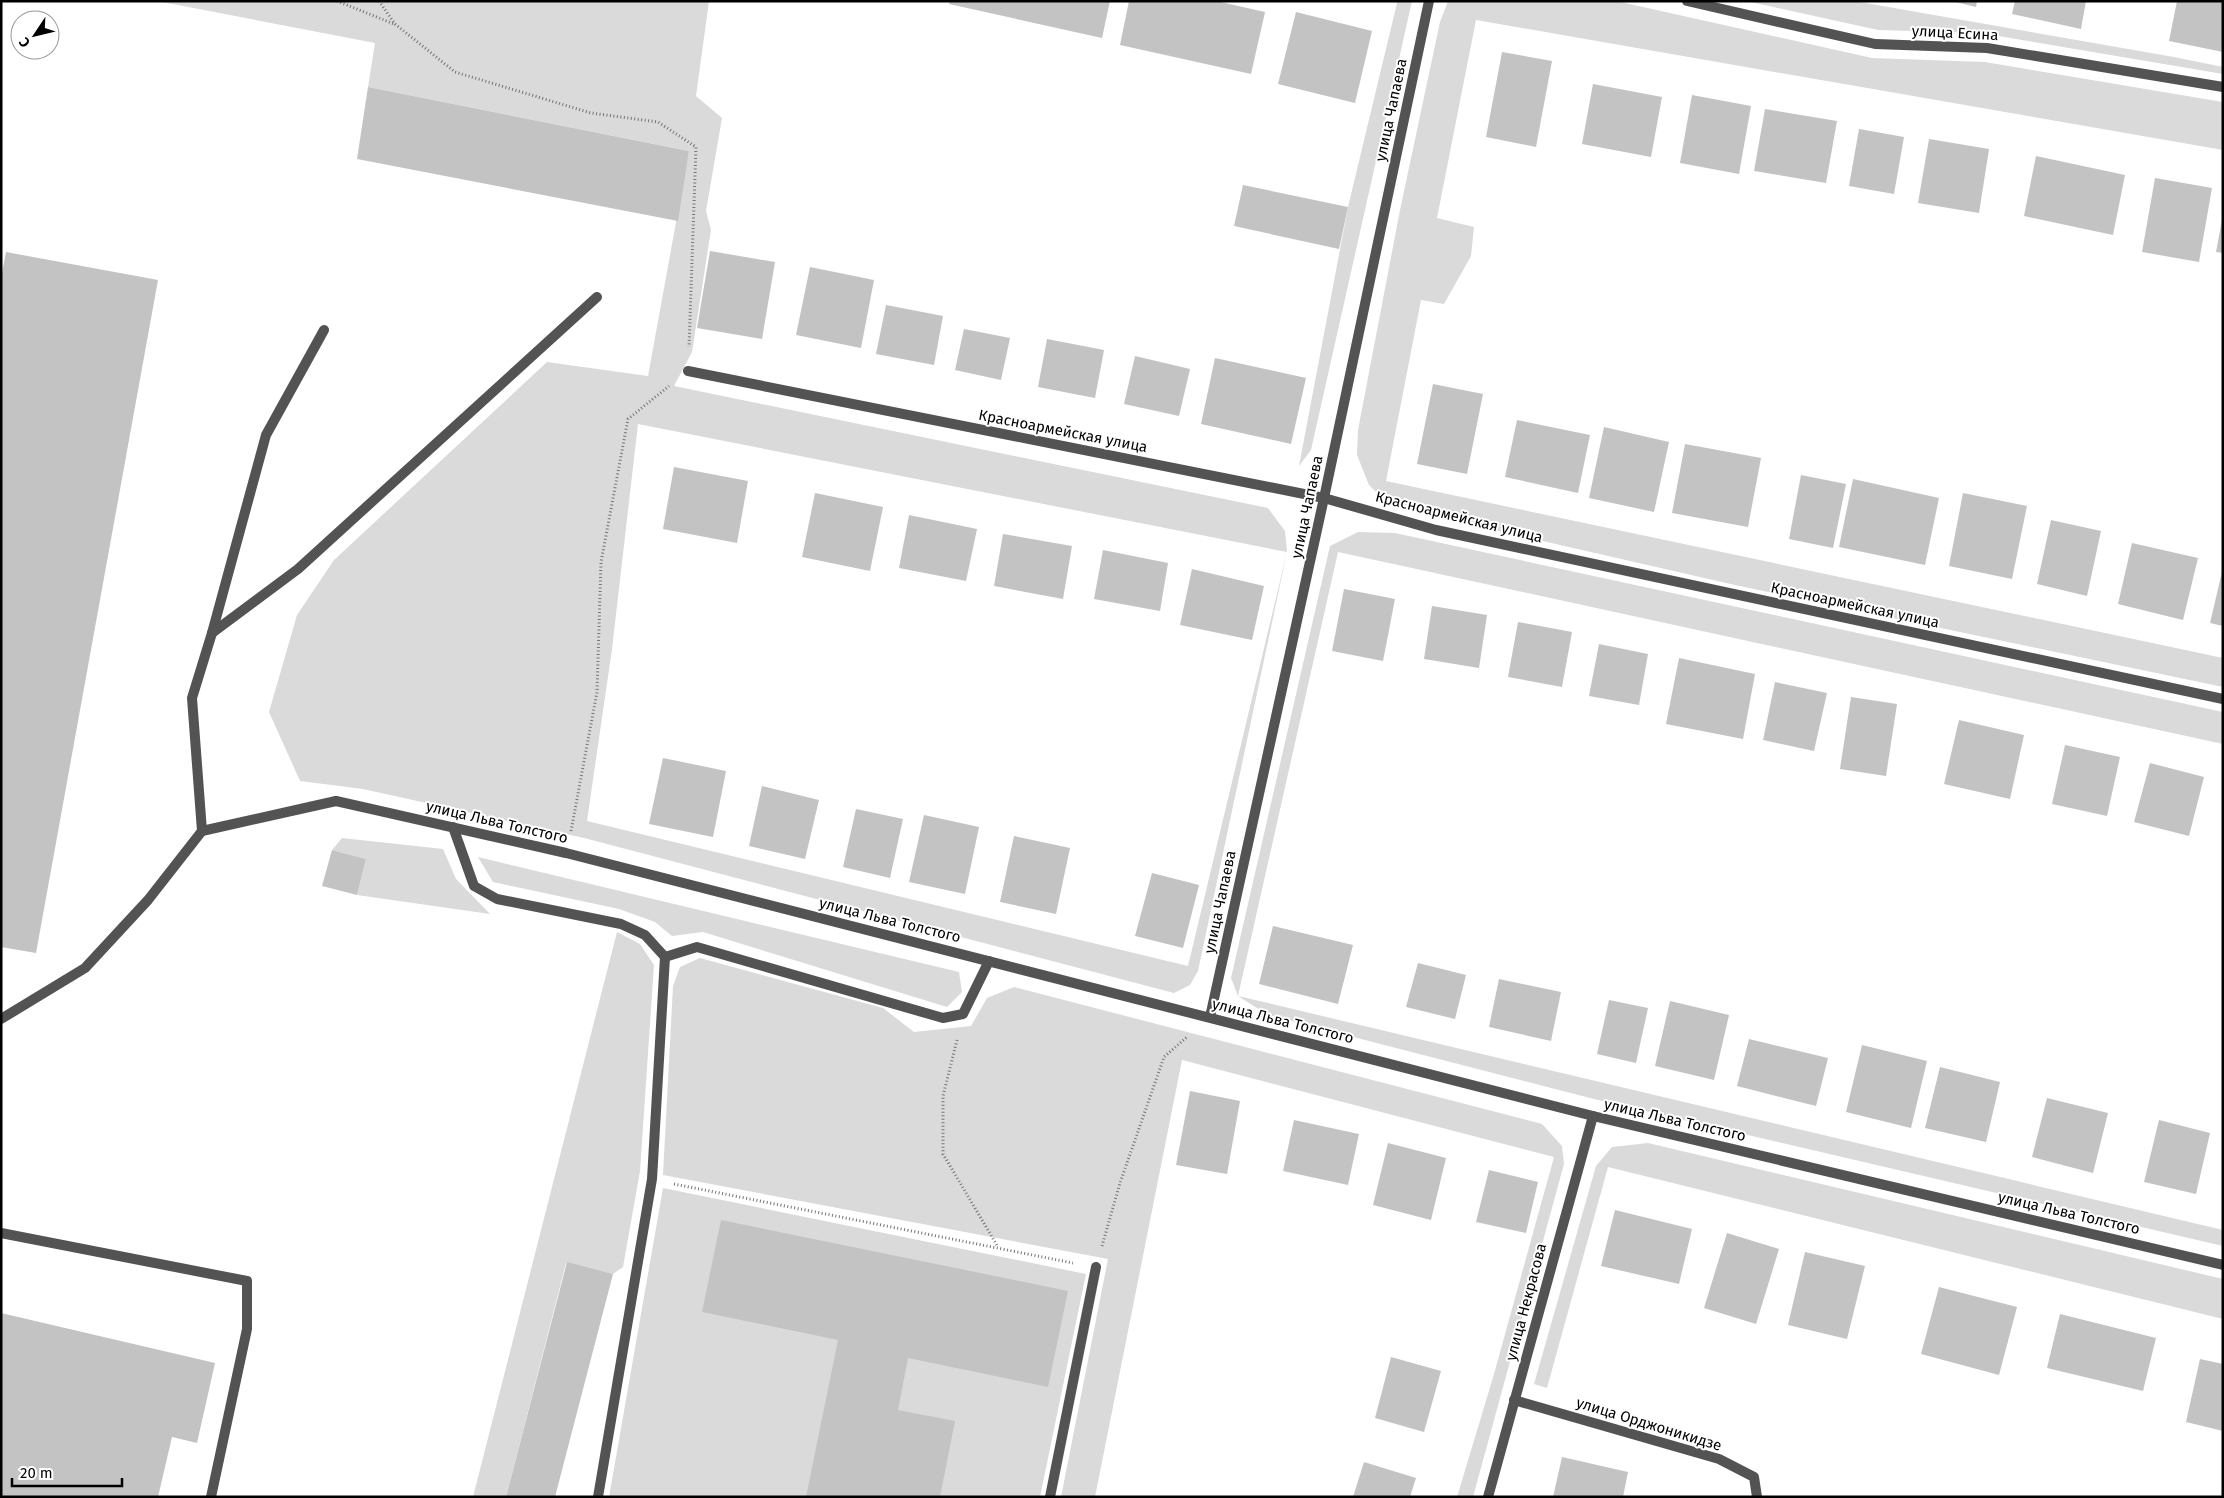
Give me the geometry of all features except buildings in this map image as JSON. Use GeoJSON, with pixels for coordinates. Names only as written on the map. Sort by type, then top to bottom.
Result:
{"type":"FeatureCollection","features":[{"type":"Feature","properties":{"kind":"street","name":"улица Чапаева"},"geometry":{"type":"LineString","coordinates":[[1210,1017],[1324,498],[1429,1]]}},
{"type":"Feature","properties":{"kind":"street","name":"улица Есина"},"geometry":{"type":"LineString","coordinates":[[1687,1],[1875,44],[1987,48],[2223,87]]}},
{"type":"Feature","properties":{"kind":"street"},"geometry":{"type":"LineString","coordinates":[[212,633],[298,569],[597,297]]}},
{"type":"Feature","properties":{"kind":"street"},"geometry":{"type":"LineString","coordinates":[[1,1018],[85,968],[148,900],[202,831],[192,698],[212,633],[266,434],[324,330]]}},
{"type":"Feature","properties":{"kind":"street","name":"Красноармейская улица"},"geometry":{"type":"LineString","coordinates":[[688,371],[1324,498],[1436,530],[2223,699]]}},
{"type":"Feature","properties":{"kind":"street","name":"улица Льва Толстого"},"geometry":{"type":"LineString","coordinates":[[202,831],[336,801],[566,853],[1593,1116],[2223,1265]]}},
{"type":"Feature","properties":{"kind":"street"},"geometry":{"type":"LineString","coordinates":[[453,827],[474,886],[497,899],[621,924],[645,935],[666,957],[652,1179],[598,1497]]}},
{"type":"Feature","properties":{"kind":"street"},"geometry":{"type":"LineString","coordinates":[[666,957],[697,947],[943,1018],[963,1014],[989,961]]}},
{"type":"Feature","properties":{"kind":"street","name":"улица Некрасова"},"geometry":{"type":"LineString","coordinates":[[1488,1497],[1593,1116]]}},
{"type":"Feature","properties":{"kind":"street"},"geometry":{"type":"LineString","coordinates":[[1,1233],[247,1281],[247,1329],[211,1497]]}},
{"type":"Feature","properties":{"kind":"street"},"geometry":{"type":"LineString","coordinates":[[1050,1497],[1096,1267]]}},
{"type":"Feature","properties":{"kind":"street","name":"улица Орджоникидзе"},"geometry":{"type":"LineString","coordinates":[[1514,1400],[1719,1459],[1754,1477],[1757,1497]]}},
{"type":"Feature","properties":{"kind":"path"},"geometry":{"type":"LineString","coordinates":[[337,1],[395,24]]}},
{"type":"Feature","properties":{"kind":"path"},"geometry":{"type":"LineString","coordinates":[[379,1],[395,24],[455,72],[591,114],[658,122],[696,147],[688,371],[628,419],[601,562],[597,692],[566,853]]}},
{"type":"Feature","properties":{"kind":"path"},"geometry":{"type":"LineString","coordinates":[[963,1014],[942,1096],[943,1154],[998,1248]]}},
{"type":"Feature","properties":{"kind":"path"},"geometry":{"type":"LineString","coordinates":[[652,1179],[1096,1267],[1120,1183],[1164,1057],[1210,1017]]}},
{"type":"Feature","properties":{"kind":"shaded area"},"geometry":{"type":"Polygon","coordinates":[[[157,1],[709,1],[696,96],[722,118],[706,211],[711,230],[692,352],[674,386],[1268,508],[1285,531],[1287,552],[1198,971],[1190,985],[1174,993],[584,838],[363,789],[300,781],[269,712],[297,615],[334,560],[547,362],[648,376],[689,151],[368,87],[375,43],[157,1]],[[638,424],[612,649],[587,821],[1188,966],[1287,552],[638,424]]]}},
{"type":"Feature","properties":{"kind":"shaded area"},"geometry":{"type":"Polygon","coordinates":[[[1392,1],[1412,1],[1311,450],[1299,466],[1348,207],[1397,3],[1392,1]]]}},
{"type":"Feature","properties":{"kind":"shaded area"},"geometry":{"type":"Polygon","coordinates":[[[1448,1],[1616,1],[1872,58],[1985,62],[2223,102],[2223,150],[1476,20],[1437,218],[1474,227],[1471,256],[1444,304],[1421,300],[1386,481],[2223,658],[2223,687],[1735,585],[1390,506],[1369,485],[1357,455],[1358,430],[1400,210],[1440,22],[1448,1]]]}},
{"type":"Feature","properties":{"kind":"shaded area"},"geometry":{"type":"Polygon","coordinates":[[[1746,1],[1854,1],[2174,57],[2223,67],[2223,74],[1981,33],[1878,30],[1746,1]]]}},
{"type":"Feature","properties":{"kind":"shaded area"},"geometry":{"type":"Polygon","coordinates":[[[1358,532],[1395,533],[2223,712],[2223,744],[1338,552],[1238,996],[1231,978],[1330,546],[1358,532]]]}},
{"type":"Feature","properties":{"kind":"shaded area"},"geometry":{"type":"Polygon","coordinates":[[[342,838],[443,849],[456,879],[490,914],[357,895],[366,859],[332,850],[342,838]]]}},
{"type":"Feature","properties":{"kind":"shaded area"},"geometry":{"type":"Polygon","coordinates":[[[478,857],[959,972],[962,992],[947,1007],[703,932],[672,936],[655,922],[619,909],[493,882],[478,857]]]}},
{"type":"Feature","properties":{"kind":"shaded area"},"geometry":{"type":"Polygon","coordinates":[[[617,932],[640,944],[654,965],[640,1171],[623,1267],[613,1274],[566,1263],[506,1497],[473,1497],[617,932]]]}},
{"type":"Feature","properties":{"kind":"shaded area"},"geometry":{"type":"Polygon","coordinates":[[[700,958],[883,1008],[914,1032],[971,1026],[987,998],[1014,987],[1542,1124],[1562,1146],[1564,1164],[1473,1497],[1457,1497],[1494,1374],[1554,1157],[1182,1060],[1095,1497],[1061,1497],[1108,1259],[663,1175],[673,986],[680,967],[700,958]]]}},
{"type":"Feature","properties":{"kind":"shaded area"},"geometry":{"type":"Polygon","coordinates":[[[1238,996],[2223,1230],[2223,1246],[1598,1100],[1268,1015],[1238,996]]]}},
{"type":"Feature","properties":{"kind":"shaded area"},"geometry":{"type":"Polygon","coordinates":[[[1648,1143],[2223,1279],[2223,1319],[1608,1167],[1547,1388],[1534,1384],[1596,1166],[1612,1147],[1648,1143]]]}},
{"type":"Feature","properties":{"kind":"shaded area"},"geometry":{"type":"Polygon","coordinates":[[[663,1188],[1086,1274],[1040,1497],[609,1497],[663,1188]]]}}]}
